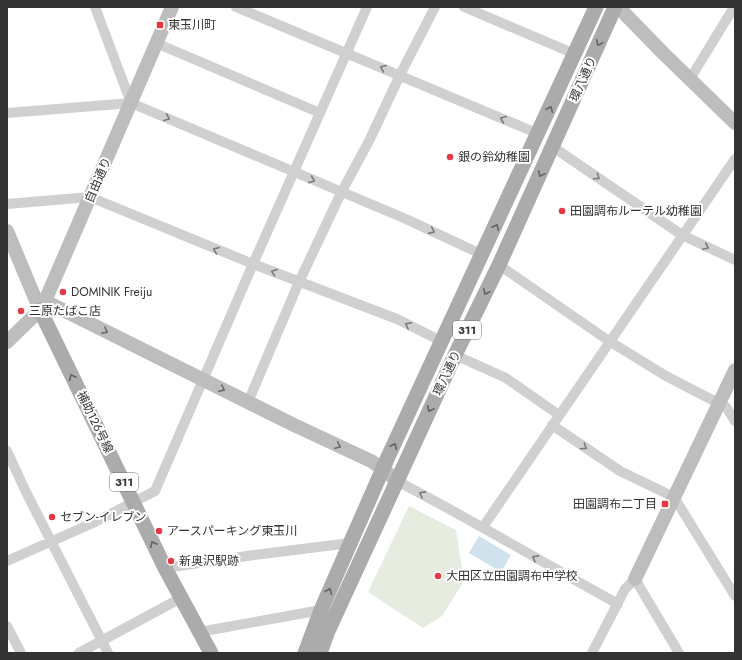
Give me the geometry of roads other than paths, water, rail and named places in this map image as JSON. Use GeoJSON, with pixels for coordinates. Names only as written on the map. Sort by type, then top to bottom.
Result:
{"type":"FeatureCollection","features":[{"type":"Feature","properties":{"kind":"main road","name":"環八通り"},"geometry":{"type":"LineString","coordinates":[[305,653],[321,610],[383,469],[539,134],[596,7]]}},
{"type":"Feature","properties":{"kind":"main road","name":"環八通り"},"geometry":{"type":"LineString","coordinates":[[320,653],[455,355],[500,266],[615,7]]}},
{"type":"Feature","properties":{"kind":"main road","name":"補助126号線"},"geometry":{"type":"LineString","coordinates":[[43,305],[109,452],[164,568],[198,632],[211,653]]}},
{"type":"Feature","properties":{"kind":"street"},"geometry":{"type":"LineString","coordinates":[[95,7],[132,103]]}},
{"type":"Feature","properties":{"kind":"street","name":"自由通り"},"geometry":{"type":"LineString","coordinates":[[7,342],[43,305],[132,103],[172,7]]}},
{"type":"Feature","properties":{"kind":"street"},"geometry":{"type":"LineString","coordinates":[[236,7],[539,134]]}},
{"type":"Feature","properties":{"kind":"street"},"geometry":{"type":"LineString","coordinates":[[7,561],[93,523],[155,491],[252,264],[367,7]]}},
{"type":"Feature","properties":{"kind":"street"},"geometry":{"type":"LineString","coordinates":[[248,402],[299,282],[341,193],[369,141],[400,75],[435,7]]}},
{"type":"Feature","properties":{"kind":"street"},"geometry":{"type":"LineString","coordinates":[[464,7],[575,54]]}},
{"type":"Feature","properties":{"kind":"street"},"geometry":{"type":"LineString","coordinates":[[622,7],[625,14],[662,52],[735,123]]}},
{"type":"Feature","properties":{"kind":"street"},"geometry":{"type":"LineString","coordinates":[[690,78],[734,7]]}},
{"type":"Feature","properties":{"kind":"street"},"geometry":{"type":"LineString","coordinates":[[156,43],[320,113]]}},
{"type":"Feature","properties":{"kind":"street"},"geometry":{"type":"LineString","coordinates":[[7,113],[132,103],[341,193],[406,219],[483,255]]}},
{"type":"Feature","properties":{"kind":"street"},"geometry":{"type":"LineString","coordinates":[[553,147],[682,235],[735,260]]}},
{"type":"Feature","properties":{"kind":"street"},"geometry":{"type":"LineString","coordinates":[[483,527],[735,159]]}},
{"type":"Feature","properties":{"kind":"street"},"geometry":{"type":"LineString","coordinates":[[7,204],[90,197],[252,264],[397,319],[443,342]]}},
{"type":"Feature","properties":{"kind":"street","name":"補助126号線"},"geometry":{"type":"LineString","coordinates":[[7,231],[10,249],[43,305]]}},
{"type":"Feature","properties":{"kind":"street"},"geometry":{"type":"LineString","coordinates":[[500,266],[610,341],[666,376],[719,402],[726,407],[735,421]]}},
{"type":"Feature","properties":{"kind":"street"},"geometry":{"type":"LineString","coordinates":[[43,305],[371,461],[397,481],[483,527],[522,551],[618,604]]}},
{"type":"Feature","properties":{"kind":"street"},"geometry":{"type":"LineString","coordinates":[[455,355],[506,378],[559,415]]}},
{"type":"Feature","properties":{"kind":"street"},"geometry":{"type":"LineString","coordinates":[[592,653],[625,589],[634,579],[735,370]]}},
{"type":"Feature","properties":{"kind":"street"},"geometry":{"type":"LineString","coordinates":[[552,425],[620,471],[674,497],[735,596]]}},
{"type":"Feature","properties":{"kind":"street"},"geometry":{"type":"LineString","coordinates":[[7,451],[108,653]]}},
{"type":"Feature","properties":{"kind":"street"},"geometry":{"type":"LineString","coordinates":[[164,568],[350,543]]}},
{"type":"Feature","properties":{"kind":"street"},"geometry":{"type":"LineString","coordinates":[[634,579],[679,653]]}},
{"type":"Feature","properties":{"kind":"street"},"geometry":{"type":"LineString","coordinates":[[78,653],[181,598]]}},
{"type":"Feature","properties":{"kind":"street"},"geometry":{"type":"LineString","coordinates":[[198,632],[321,610]]}},
{"type":"Feature","properties":{"kind":"street"},"geometry":{"type":"LineString","coordinates":[[7,626],[22,653]]}},
{"type":"Feature","properties":{"kind":"water"},"geometry":{"type":"Polygon","coordinates":[[[479,536],[511,555],[501,572],[469,553],[479,536]]]}},
{"type":"Feature","properties":{"kind":"place","name":"東玉川町"},"geometry":{"type":"Point","coordinates":[160,25]}},
{"type":"Feature","properties":{"kind":"place","name":"銀の鈴幼稚園"},"geometry":{"type":"Point","coordinates":[450,157]}},
{"type":"Feature","properties":{"kind":"place","name":"田園調布ルーテル幼稚園"},"geometry":{"type":"Point","coordinates":[562,211]}},
{"type":"Feature","properties":{"kind":"place","name":"DOMINIK Freiju"},"geometry":{"type":"Point","coordinates":[63,292]}},
{"type":"Feature","properties":{"kind":"place","name":"三原たばこ店"},"geometry":{"type":"Point","coordinates":[21,311]}},
{"type":"Feature","properties":{"kind":"place","name":"田園調布二丁目"},"geometry":{"type":"Point","coordinates":[665,504]}},
{"type":"Feature","properties":{"kind":"place","name":"セブン-イレブン"},"geometry":{"type":"Point","coordinates":[52,517]}},
{"type":"Feature","properties":{"kind":"place","name":"アースパーキング東玉川"},"geometry":{"type":"Point","coordinates":[159,531]}},
{"type":"Feature","properties":{"kind":"place","name":"新奥沢駅跡"},"geometry":{"type":"Point","coordinates":[171,561]}},
{"type":"Feature","properties":{"kind":"place","name":"大田区立田園調布中学校"},"geometry":{"type":"Point","coordinates":[438,576]}}]}
